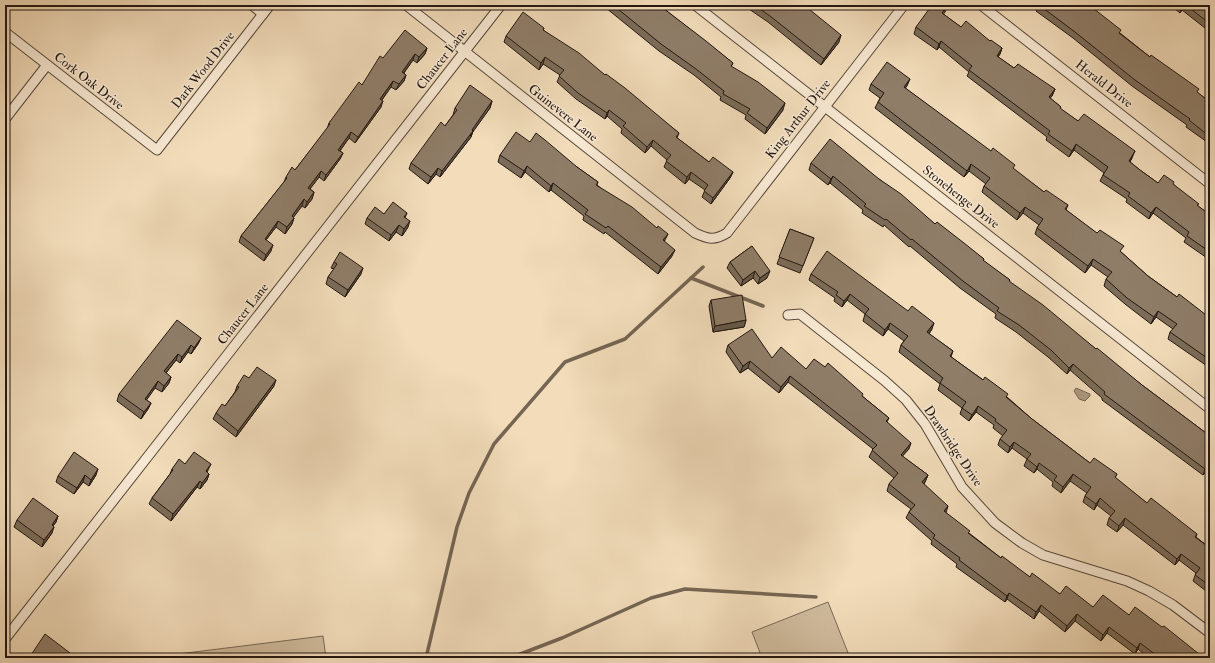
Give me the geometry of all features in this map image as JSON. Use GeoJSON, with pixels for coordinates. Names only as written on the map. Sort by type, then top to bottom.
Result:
{"type":"FeatureCollection","features":[{"type":"Feature","properties":{"kind":"street"},"geometry":{"type":"LineString","coordinates":[[252,5],[263,14]]}},
{"type":"Feature","properties":{"kind":"street","name":"Dark Wood Drive"},"geometry":{"type":"LineString","coordinates":[[157,150],[270,5]]}},
{"type":"Feature","properties":{"kind":"street","name":"Guinevere Lane"},"geometry":{"type":"LineString","coordinates":[[406,5],[695,233],[707,238]]}},
{"type":"Feature","properties":{"kind":"street","name":"Chaucer Lane"},"geometry":{"type":"LineString","coordinates":[[5,639],[501,5]]}},
{"type":"Feature","properties":{"kind":"street","name":"Stonehenge Drive"},"geometry":{"type":"LineString","coordinates":[[695,5],[1210,409]]}},
{"type":"Feature","properties":{"kind":"street","name":"King Arthur Drive"},"geometry":{"type":"LineString","coordinates":[[707,238],[718,238],[727,233],[904,5]]}},
{"type":"Feature","properties":{"kind":"street","name":"Herald Drive"},"geometry":{"type":"LineString","coordinates":[[982,5],[1210,184]]}},
{"type":"Feature","properties":{"kind":"street","name":"Cork Oak Drive"},"geometry":{"type":"LineString","coordinates":[[5,32],[157,150]]}},
{"type":"Feature","properties":{"kind":"street"},"geometry":{"type":"LineString","coordinates":[[5,118],[47,65]]}},
{"type":"Feature","properties":{"kind":"street","name":"Drawbridge Drive"},"geometry":{"type":"LineString","coordinates":[[788,315],[800,314],[906,400],[925,424],[962,487],[995,523],[1022,543],[1043,555],[1127,581],[1149,590],[1174,604],[1210,633]]}},
{"type":"Feature","properties":{"kind":"shaded area"},"geometry":{"type":"Polygon","coordinates":[[[1076,388],[1090,394],[1090,396],[1085,401],[1079,399],[1074,391],[1076,388]]]}},
{"type":"Feature","properties":{"kind":"shaded area"},"geometry":{"type":"Polygon","coordinates":[[[828,602],[850,658],[762,658],[752,632],[828,602]]]}},
{"type":"Feature","properties":{"kind":"shaded area"},"geometry":{"type":"Polygon","coordinates":[[[323,636],[326,658],[146,658],[323,636]]]}},
{"type":"Feature","properties":{"kind":"building"},"geometry":{"type":"Polygon","coordinates":[[[613,5],[659,5],[733,63],[731,66],[758,82],[785,103],[767,128],[747,113],[750,109],[723,94],[724,91],[661,44],[613,5]]]}},
{"type":"Feature","properties":{"kind":"building"},"geometry":{"type":"Polygon","coordinates":[[[754,5],[804,5],[841,35],[824,59],[754,5]]]}},
{"type":"Feature","properties":{"kind":"building"},"geometry":{"type":"Polygon","coordinates":[[[932,5],[948,5],[942,13],[961,27],[966,21],[990,41],[991,40],[1002,48],[997,56],[1014,68],[1018,64],[1055,89],[1049,97],[1061,107],[1060,108],[1078,121],[1084,114],[1135,151],[1129,161],[1140,170],[1158,183],[1164,175],[1199,204],[1197,205],[1210,215],[1210,252],[1187,236],[1189,232],[1156,207],[1151,213],[1128,196],[1130,193],[1103,175],[1108,167],[1076,144],[1072,151],[1048,134],[1050,131],[969,70],[972,66],[941,41],[939,44],[916,27],[932,5]]]}},
{"type":"Feature","properties":{"kind":"building"},"geometry":{"type":"Polygon","coordinates":[[[1039,5],[1089,5],[1121,30],[1119,33],[1150,57],[1151,55],[1199,89],[1197,92],[1210,102],[1210,135],[1209,136],[1189,120],[1190,119],[1135,80],[1039,5]]]}},
{"type":"Feature","properties":{"kind":"building"},"geometry":{"type":"Polygon","coordinates":[[[1186,5],[1210,5],[1210,24],[1186,5]]]}},
{"type":"Feature","properties":{"kind":"building"},"geometry":{"type":"Polygon","coordinates":[[[523,12],[544,28],[543,30],[579,53],[605,75],[606,74],[625,88],[679,133],[676,137],[709,162],[713,157],[733,172],[713,198],[704,191],[708,185],[691,172],[687,177],[666,161],[671,155],[653,140],[647,147],[623,126],[626,123],[609,110],[607,113],[578,93],[559,76],[564,70],[545,57],[541,63],[506,36],[523,12]]]}},
{"type":"Feature","properties":{"kind":"building"},"geometry":{"type":"Polygon","coordinates":[[[405,30],[427,48],[419,57],[415,54],[402,72],[406,75],[399,84],[393,81],[380,99],[383,101],[358,137],[351,132],[338,150],[343,153],[326,175],[321,171],[308,188],[314,192],[307,202],[304,199],[292,216],[294,218],[287,227],[278,221],[265,239],[273,245],[266,255],[241,236],[287,178],[286,177],[292,167],[295,170],[330,124],[329,123],[359,82],[362,85],[380,56],[383,58],[405,30]]]}},
{"type":"Feature","properties":{"kind":"building"},"geometry":{"type":"Polygon","coordinates":[[[887,62],[910,79],[904,87],[991,151],[993,148],[1015,165],[1013,168],[1044,192],[1046,190],[1068,205],[1065,209],[1097,233],[1100,230],[1124,246],[1120,251],[1148,276],[1177,297],[1179,294],[1210,318],[1210,360],[1170,332],[1177,324],[1158,311],[1154,317],[1127,298],[1106,279],[1112,272],[1093,259],[1088,266],[1037,228],[1043,219],[1025,207],[1020,213],[984,186],[990,178],[971,164],[967,171],[878,102],[884,93],[871,84],[887,62]]]}},
{"type":"Feature","properties":{"kind":"building"},"geometry":{"type":"Polygon","coordinates":[[[470,85],[492,101],[472,130],[473,131],[442,171],[438,168],[431,177],[411,163],[441,122],[445,126],[457,110],[455,108],[470,85]]]}},
{"type":"Feature","properties":{"kind":"building"},"geometry":{"type":"Polygon","coordinates":[[[516,132],[530,142],[536,133],[577,167],[598,182],[596,185],[632,207],[657,228],[658,226],[668,234],[663,240],[675,250],[661,267],[608,226],[606,228],[585,214],[588,210],[553,183],[551,186],[527,166],[524,171],[500,155],[516,132]]]}},
{"type":"Feature","properties":{"kind":"building"},"geometry":{"type":"Polygon","coordinates":[[[830,139],[879,179],[901,194],[935,224],[937,222],[1010,280],[1009,281],[1043,305],[1096,349],[1097,348],[1142,385],[1210,436],[1210,465],[1209,464],[1205,469],[1104,394],[1105,392],[1073,364],[1069,368],[1051,350],[1019,325],[997,311],[999,308],[963,281],[912,239],[911,240],[886,219],[885,220],[864,206],[866,204],[833,176],[831,179],[811,163],[830,139]]]}},
{"type":"Feature","properties":{"kind":"building"},"geometry":{"type":"Polygon","coordinates":[[[393,202],[407,213],[404,217],[410,221],[404,229],[399,225],[391,235],[367,218],[375,207],[384,214],[393,202]]]}},
{"type":"Feature","properties":{"kind":"building"},"geometry":{"type":"Polygon","coordinates":[[[790,229],[814,238],[803,266],[779,257],[790,229]]]}},
{"type":"Feature","properties":{"kind":"building"},"geometry":{"type":"Polygon","coordinates":[[[752,246],[770,271],[760,278],[755,271],[743,280],[730,262],[752,246]]]}},
{"type":"Feature","properties":{"kind":"building"},"geometry":{"type":"Polygon","coordinates":[[[827,251],[908,311],[912,306],[934,323],[927,332],[953,351],[950,356],[983,380],[985,377],[1008,394],[1006,397],[1032,419],[1090,463],[1094,458],[1117,474],[1115,477],[1147,503],[1151,498],[1197,534],[1195,537],[1210,548],[1210,586],[1195,575],[1200,568],[1181,554],[1177,559],[1125,518],[1119,526],[1109,518],[1115,511],[1100,498],[1096,504],[1085,496],[1091,487],[1073,474],[1063,487],[1054,480],[1057,476],[1039,463],[1037,467],[1027,459],[1031,454],[1014,442],[1010,447],[1000,439],[1007,430],[995,421],[996,419],[978,406],[972,415],[962,408],[966,402],[940,383],[943,378],[901,345],[908,336],[890,323],[885,330],[865,314],[869,309],[850,294],[844,301],[836,295],[838,292],[811,274],[827,251]]]}},
{"type":"Feature","properties":{"kind":"building"},"geometry":{"type":"Polygon","coordinates":[[[340,252],[363,268],[348,290],[328,277],[337,264],[334,262],[340,252]]]}},
{"type":"Feature","properties":{"kind":"building"},"geometry":{"type":"Polygon","coordinates":[[[742,295],[746,320],[715,326],[711,300],[742,295]]]}},
{"type":"Feature","properties":{"kind":"building"},"geometry":{"type":"Polygon","coordinates":[[[177,320],[201,338],[194,348],[191,345],[182,357],[178,354],[164,371],[171,377],[164,386],[158,381],[145,399],[151,403],[144,412],[119,394],[177,320]]]}},
{"type":"Feature","properties":{"kind":"building"},"geometry":{"type":"Polygon","coordinates":[[[752,329],[772,358],[781,347],[806,369],[814,359],[825,367],[828,363],[863,394],[862,396],[889,418],[886,421],[911,443],[901,455],[928,475],[922,482],[948,506],[944,511],[970,531],[968,533],[1001,558],[1002,556],[1030,577],[1032,573],[1060,594],[1066,586],[1093,607],[1103,595],[1129,615],[1135,607],[1162,627],[1164,626],[1204,658],[1160,658],[1140,643],[1137,648],[1109,627],[1103,635],[1077,614],[1067,626],[1041,605],[1036,612],[1009,593],[1007,596],[959,560],[960,558],[933,538],[935,535],[909,512],[915,505],[889,484],[898,473],[872,450],[877,445],[790,376],[781,387],[750,361],[743,366],[728,345],[752,329]]]}},
{"type":"Feature","properties":{"kind":"building"},"geometry":{"type":"Polygon","coordinates":[[[257,367],[276,380],[238,431],[216,413],[222,404],[225,406],[239,387],[237,386],[244,375],[249,378],[257,367]]]}},
{"type":"Feature","properties":{"kind":"building"},"geometry":{"type":"Polygon","coordinates":[[[74,452],[98,469],[91,480],[85,475],[77,488],[58,476],[74,452]]]}},
{"type":"Feature","properties":{"kind":"building"},"geometry":{"type":"Polygon","coordinates":[[[194,452],[211,464],[206,471],[209,474],[202,483],[200,481],[173,514],[152,498],[173,470],[172,469],[179,459],[185,464],[194,452]]]}},
{"type":"Feature","properties":{"kind":"building"},"geometry":{"type":"Polygon","coordinates":[[[33,498],[58,516],[52,525],[54,527],[44,540],[17,520],[33,498]]]}},
{"type":"Feature","properties":{"kind":"building"},"geometry":{"type":"Polygon","coordinates":[[[45,634],[70,653],[67,658],[29,658],[45,634]]]}},
{"type":"Feature","properties":{"kind":"waterway"},"geometry":{"type":"LineString","coordinates":[[426,658],[457,527],[469,493],[494,444],[565,362],[625,339],[703,267]]}},
{"type":"Feature","properties":{"kind":"waterway"},"geometry":{"type":"LineString","coordinates":[[691,278],[763,306]]}},
{"type":"Feature","properties":{"kind":"waterway"},"geometry":{"type":"LineString","coordinates":[[510,658],[562,638],[651,598],[685,589],[816,597]]}}]}
